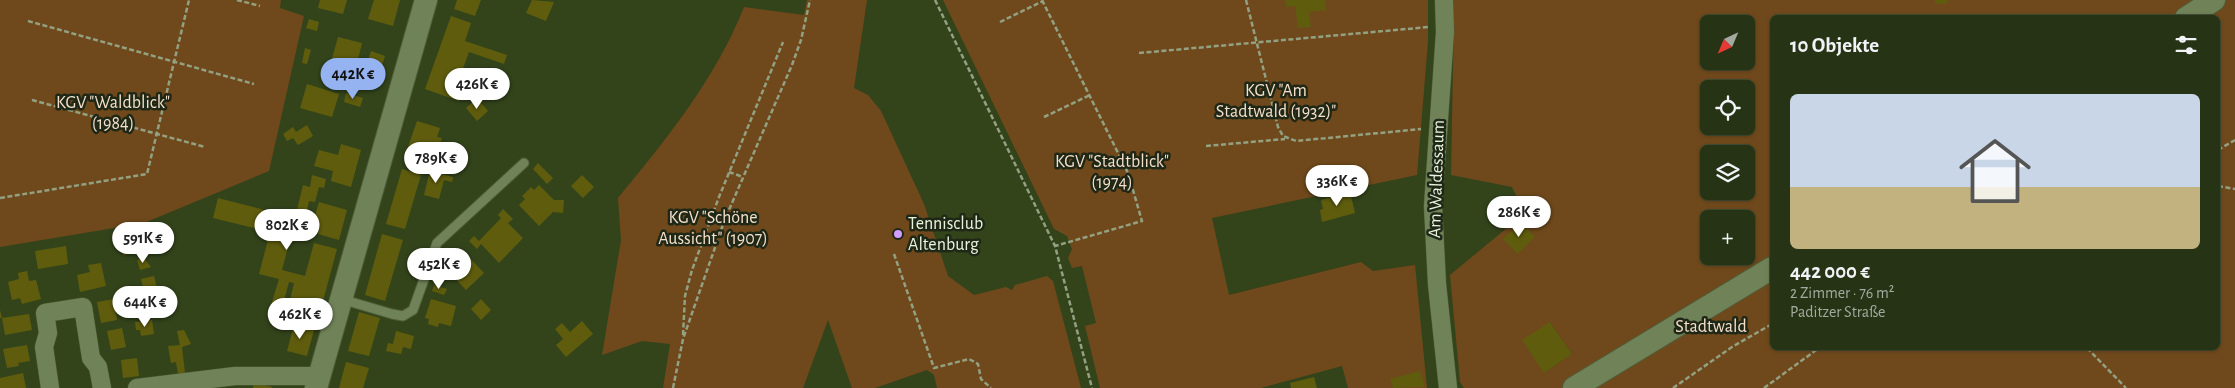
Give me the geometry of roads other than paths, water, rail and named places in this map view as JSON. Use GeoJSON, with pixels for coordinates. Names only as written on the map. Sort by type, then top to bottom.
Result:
{"type":"FeatureCollection","features":[{"type":"Feature","properties":{"kind":"street"},"geometry":{"type":"LineString","coordinates":[[137,388],[235,376],[317,382],[426,0]]}},
{"type":"Feature","properties":{"kind":"street","name":"Am Waldessaum"},"geometry":{"type":"LineString","coordinates":[[1444,0],[1445,32],[1433,206],[1437,284],[1448,388]]}},
{"type":"Feature","properties":{"kind":"street"},"geometry":{"type":"LineString","coordinates":[[2191,15],[2214,0]]}},
{"type":"Feature","properties":{"kind":"street"},"geometry":{"type":"LineString","coordinates":[[1574,388],[1770,269]]}},
{"type":"Feature","properties":{"kind":"street"},"geometry":{"type":"LineString","coordinates":[[50,388],[44,347],[48,333],[45,314],[83,307],[91,358],[98,367],[102,388]]}},
{"type":"Feature","properties":{"kind":"lane"},"geometry":{"type":"LineString","coordinates":[[340,299],[403,316],[413,310],[437,243],[524,162]]}},
{"type":"Feature","properties":{"kind":"place","name":"Tennisclub Altenburg"},"geometry":{"type":"Point","coordinates":[898,234]}},
{"type":"Feature","properties":{"kind":"park label","name":"KGV \"Am Stadtwald (1932)\""},"geometry":{"type":"Point","coordinates":[1276,101]}},
{"type":"Feature","properties":{"kind":"park label","name":"KGV \"Waldblick\" (1984)"},"geometry":{"type":"Point","coordinates":[113,113]}},
{"type":"Feature","properties":{"kind":"park label","name":"KGV \"Stadtblick\" (1974)"},"geometry":{"type":"Point","coordinates":[1112,172]}},
{"type":"Feature","properties":{"kind":"park label","name":"KGV \"Schöne Aussicht\" (1907)"},"geometry":{"type":"Point","coordinates":[713,228]}},
{"type":"Feature","properties":{"kind":"park label","name":"Stadtwald"},"geometry":{"type":"Point","coordinates":[1711,327]}}]}
